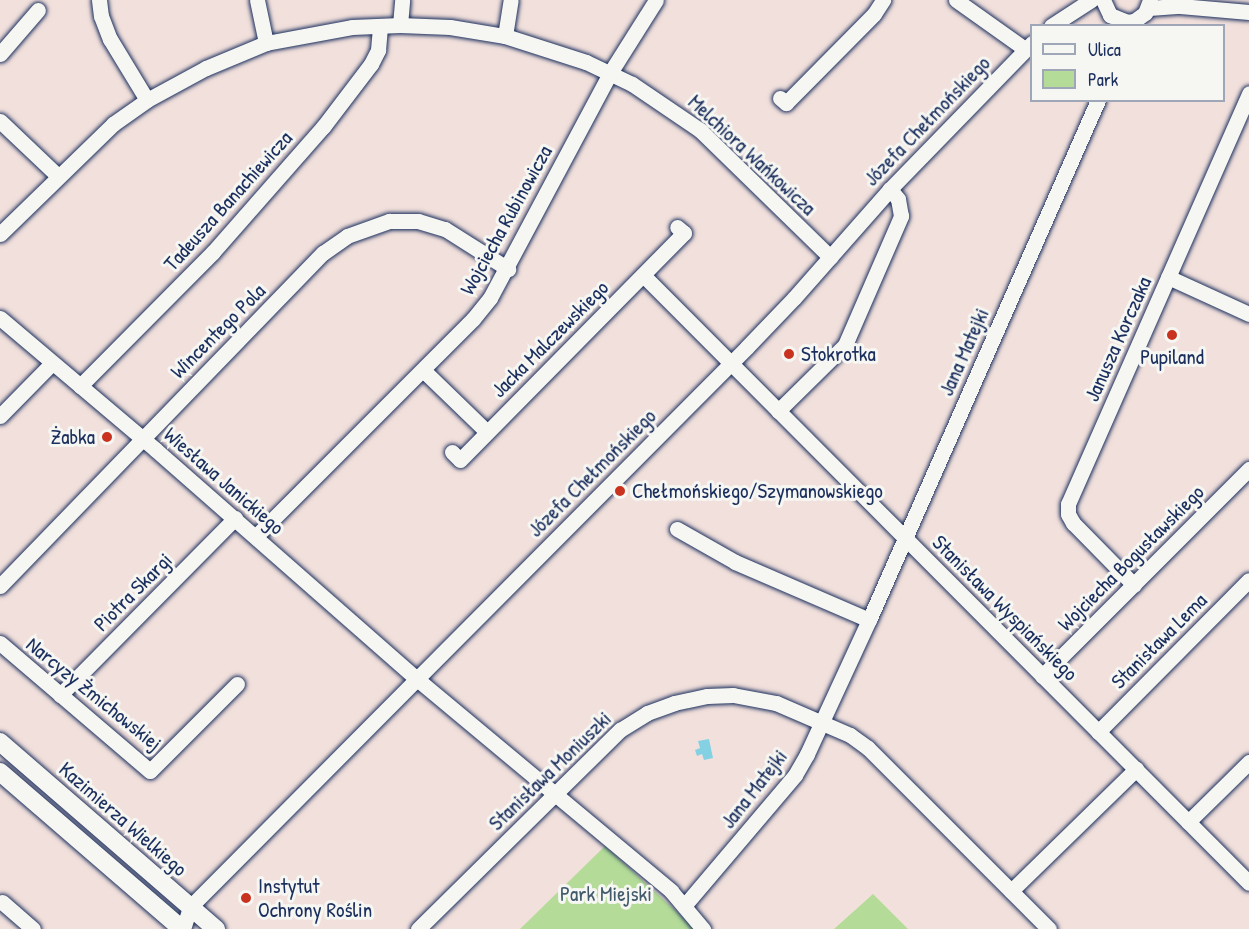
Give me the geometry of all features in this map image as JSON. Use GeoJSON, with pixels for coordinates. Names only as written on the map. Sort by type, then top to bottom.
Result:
{"type":"FeatureCollection","features":[{"type":"Feature","properties":{"kind":"main road","name":"Kazimierza Wielkiego"},"geometry":{"type":"LineString","coordinates":[[0,742],[216,929]]}},
{"type":"Feature","properties":{"kind":"main road"},"geometry":{"type":"LineString","coordinates":[[0,772],[177,928]]}},
{"type":"Feature","properties":{"kind":"main road"},"geometry":{"type":"LineString","coordinates":[[56,822],[72,805]]}},
{"type":"Feature","properties":{"kind":"street"},"geometry":{"type":"LineString","coordinates":[[99,0],[101,16],[110,39],[147,100]]}},
{"type":"Feature","properties":{"kind":"street"},"geometry":{"type":"LineString","coordinates":[[257,0],[266,43]]}},
{"type":"Feature","properties":{"kind":"street"},"geometry":{"type":"LineString","coordinates":[[400,25],[402,0]]}},
{"type":"Feature","properties":{"kind":"street"},"geometry":{"type":"LineString","coordinates":[[505,36],[511,0]]}},
{"type":"Feature","properties":{"kind":"street","name":"Wojciecha Rubinowicza"},"geometry":{"type":"LineString","coordinates":[[256,536],[473,319],[508,269],[610,73],[656,0]]}},
{"type":"Feature","properties":{"kind":"street"},"geometry":{"type":"LineString","coordinates":[[780,98],[786,103],[874,14],[883,0]]}},
{"type":"Feature","properties":{"kind":"street"},"geometry":{"type":"LineString","coordinates":[[956,0],[1028,46]]}},
{"type":"Feature","properties":{"kind":"street"},"geometry":{"type":"LineString","coordinates":[[1054,24],[1091,0]]}},
{"type":"Feature","properties":{"kind":"street"},"geometry":{"type":"LineString","coordinates":[[1075,11],[1105,5],[1126,23],[1150,4],[1174,3],[1249,12]]}},
{"type":"Feature","properties":{"kind":"street"},"geometry":{"type":"LineString","coordinates":[[0,54],[38,10]]}},
{"type":"Feature","properties":{"kind":"street","name":"Melchiora Wańkowicza"},"geometry":{"type":"LineString","coordinates":[[0,234],[57,176],[113,124],[147,100],[206,68],[266,43],[352,27],[400,25],[450,27],[505,36],[546,47],[610,73],[661,101],[700,130],[830,257]]}},
{"type":"Feature","properties":{"kind":"street","name":"Tadeusza Banachiewicza"},"geometry":{"type":"LineString","coordinates":[[80,386],[213,252],[322,127],[370,64],[378,50],[380,26]]}},
{"type":"Feature","properties":{"kind":"street","name":"Józefa Chełmońskiego"},"geometry":{"type":"LineString","coordinates":[[177,928],[190,907],[730,363],[830,257],[890,189],[1028,46]]}},
{"type":"Feature","properties":{"kind":"street","name":"Janusza Korczaka"},"geometry":{"type":"LineString","coordinates":[[1134,585],[1073,523],[1068,514],[1068,504],[1168,277],[1243,125],[1249,93]]}},
{"type":"Feature","properties":{"kind":"street","name":"Jana Matejki"},"geometry":{"type":"LineString","coordinates":[[684,906],[795,775],[869,620],[1097,102]]}},
{"type":"Feature","properties":{"kind":"street"},"geometry":{"type":"LineString","coordinates":[[0,121],[57,176]]}},
{"type":"Feature","properties":{"kind":"street"},"geometry":{"type":"LineString","coordinates":[[778,411],[845,345],[901,216],[898,199],[890,189]]}},
{"type":"Feature","properties":{"kind":"street","name":"Wincentego Pola"},"geometry":{"type":"LineString","coordinates":[[0,585],[135,449],[142,438],[323,253],[347,236],[389,221],[418,221],[445,229],[508,269]]}},
{"type":"Feature","properties":{"kind":"street","name":"Jacka Malczewskiego"},"geometry":{"type":"LineString","coordinates":[[452,452],[460,460],[684,233],[677,227]]}},
{"type":"Feature","properties":{"kind":"street"},"geometry":{"type":"LineString","coordinates":[[644,275],[730,363]]}},
{"type":"Feature","properties":{"kind":"street"},"geometry":{"type":"LineString","coordinates":[[1168,277],[1249,314]]}},
{"type":"Feature","properties":{"kind":"street","name":"Wiesława Janickiego"},"geometry":{"type":"LineString","coordinates":[[0,318],[256,536],[417,679],[671,891],[703,929]]}},
{"type":"Feature","properties":{"kind":"street"},"geometry":{"type":"LineString","coordinates":[[0,416],[52,363]]}},
{"type":"Feature","properties":{"kind":"street","name":"Stanisława Wyspiańskiego"},"geometry":{"type":"LineString","coordinates":[[730,363],[1249,883]]}},
{"type":"Feature","properties":{"kind":"street"},"geometry":{"type":"LineString","coordinates":[[423,369],[487,432]]}},
{"type":"Feature","properties":{"kind":"street","name":"Wojciecha Bogusławskiego"},"geometry":{"type":"LineString","coordinates":[[1042,676],[1249,469]]}},
{"type":"Feature","properties":{"kind":"street","name":"Piotra Skargi"},"geometry":{"type":"LineString","coordinates":[[60,695],[235,518]]}},
{"type":"Feature","properties":{"kind":"street"},"geometry":{"type":"LineString","coordinates":[[677,529],[735,561],[869,620]]}},
{"type":"Feature","properties":{"kind":"street","name":"Stanisława Lema"},"geometry":{"type":"LineString","coordinates":[[1098,732],[1249,580]]}},
{"type":"Feature","properties":{"kind":"street","name":"Narcyzy Żmichowskiej"},"geometry":{"type":"LineString","coordinates":[[0,643],[150,771],[237,684]]}},
{"type":"Feature","properties":{"kind":"street","name":"Stanisława Moniuszki"},"geometry":{"type":"LineString","coordinates":[[418,929],[620,729],[647,713],[674,703],[707,696],[733,695],[776,703],[822,721],[850,735],[868,748],[1049,929]]}},
{"type":"Feature","properties":{"kind":"street"},"geometry":{"type":"LineString","coordinates":[[1188,822],[1249,762]]}},
{"type":"Feature","properties":{"kind":"street"},"geometry":{"type":"LineString","coordinates":[[1011,891],[1136,769]]}},
{"type":"Feature","properties":{"kind":"street"},"geometry":{"type":"LineString","coordinates":[[2,902],[33,929]]}},
{"type":"Feature","properties":{"kind":"green space","name":"Park Miejski"},"geometry":{"type":"Polygon","coordinates":[[[605,846],[675,910],[694,929],[520,929],[605,846]]]}},
{"type":"Feature","properties":{"kind":"green space"},"geometry":{"type":"Polygon","coordinates":[[[873,894],[908,929],[834,929],[873,894]]]}},
{"type":"Feature","properties":{"kind":"water"},"geometry":{"type":"Polygon","coordinates":[[[709,739],[713,758],[704,760],[702,754],[697,756],[695,750],[700,748],[698,741],[709,739]]]}},
{"type":"Feature","properties":{"kind":"place","name":"Pupiland"},"geometry":{"type":"Point","coordinates":[1172,335]}},
{"type":"Feature","properties":{"kind":"place","name":"Stokrotka"},"geometry":{"type":"Point","coordinates":[789,354]}},
{"type":"Feature","properties":{"kind":"place","name":"Żabka"},"geometry":{"type":"Point","coordinates":[107,437]}},
{"type":"Feature","properties":{"kind":"place","name":"Chełmońskiego/Szymanowskiego"},"geometry":{"type":"Point","coordinates":[620,491]}},
{"type":"Feature","properties":{"kind":"place","name":"Instytut Ochrony Roślin"},"geometry":{"type":"Point","coordinates":[246,898]}}]}
